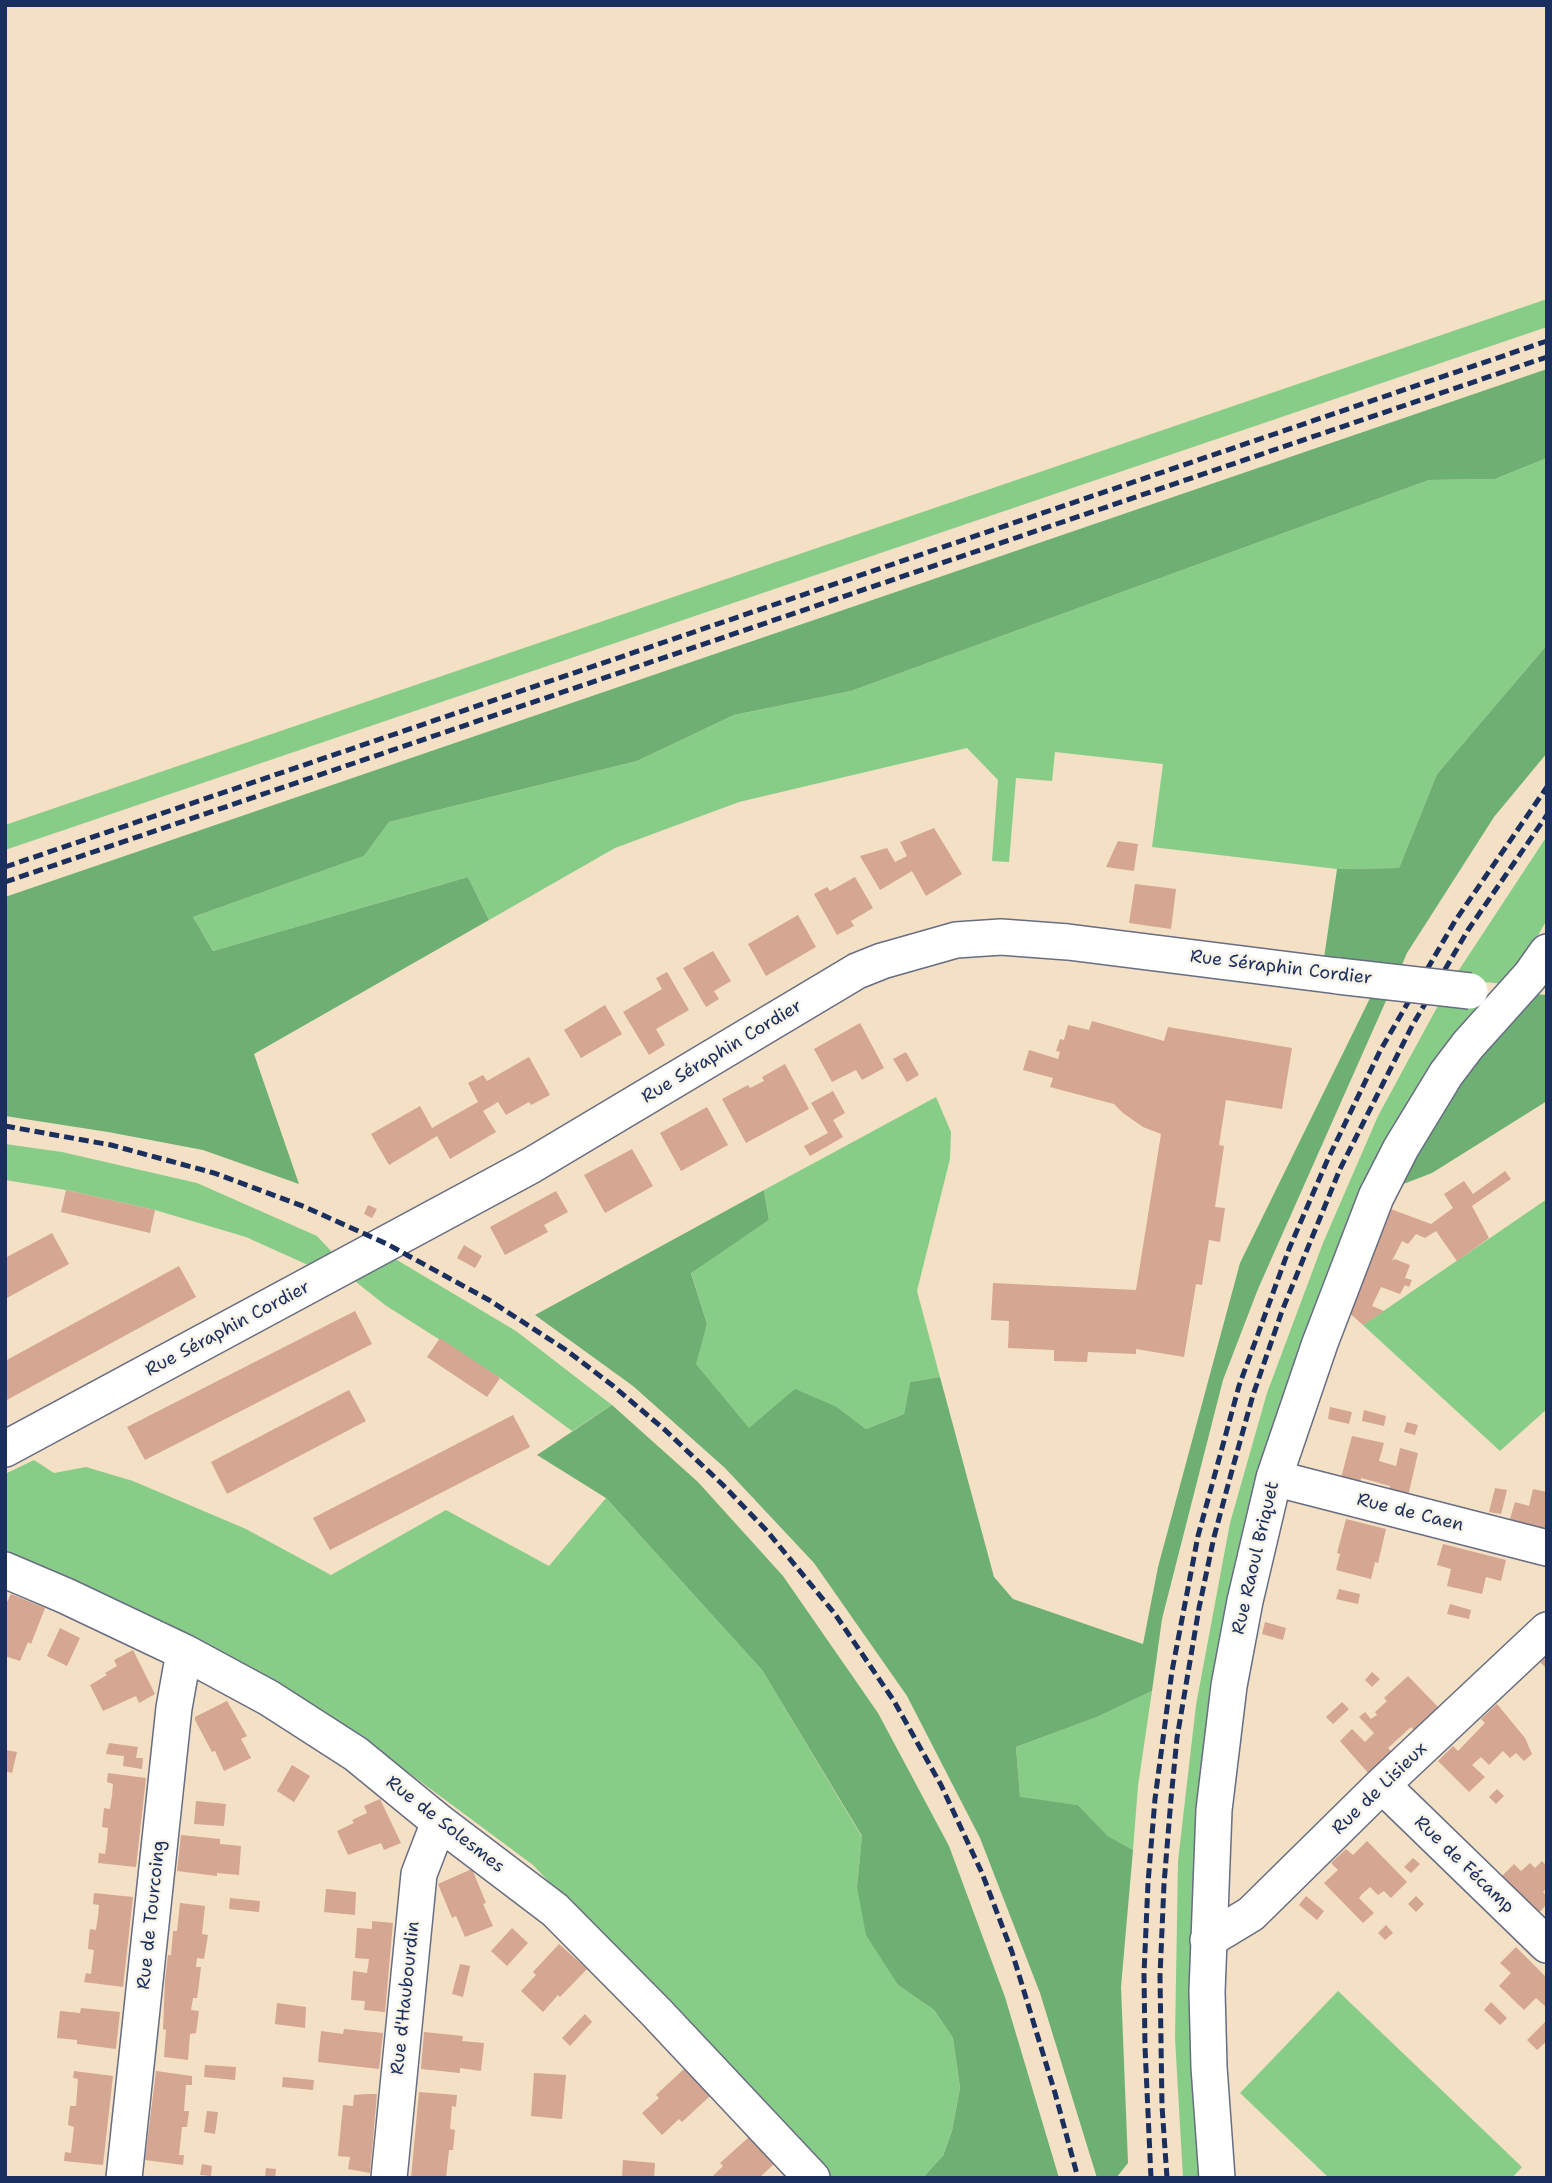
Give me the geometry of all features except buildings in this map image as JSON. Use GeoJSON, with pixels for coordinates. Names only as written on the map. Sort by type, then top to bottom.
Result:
{"type":"FeatureCollection","features":[{"type":"Feature","properties":{"kind":"street","name":"Rue Séraphin Cordier"},"geometry":{"type":"LineString","coordinates":[[5,1449],[532,1165],[858,971],[882,961],[956,940],[1001,937],[1068,942],[1511,996]]}},
{"type":"Feature","properties":{"kind":"street","name":"Rue Raoul Briquet"},"geometry":{"type":"LineString","coordinates":[[1217,2178],[1209,2067],[1208,1940],[1214,1810],[1223,1732],[1245,1601],[1273,1478],[1376,1197],[1401,1148],[1446,1074],[1511,996],[1544,962]]}},
{"type":"Feature","properties":{"kind":"street","name":"Rue de Caen"},"geometry":{"type":"LineString","coordinates":[[1273,1478],[1547,1548]]}},
{"type":"Feature","properties":{"kind":"street","name":"Rue de Solesmes"},"geometry":{"type":"LineString","coordinates":[[5,1570],[184,1652],[269,1698],[356,1754],[439,1822],[555,1910],[813,2178]]}},
{"type":"Feature","properties":{"kind":"street","name":"Rue de Lisieux"},"geometry":{"type":"LineString","coordinates":[[1208,1940],[1251,1914],[1382,1785],[1547,1630]]}},
{"type":"Feature","properties":{"kind":"street","name":"Rue de Tourcoing"},"geometry":{"type":"LineString","coordinates":[[124,2178],[174,1708],[184,1652]]}},
{"type":"Feature","properties":{"kind":"street","name":"Rue de Fécamp"},"geometry":{"type":"LineString","coordinates":[[1382,1785],[1547,1945]]}},
{"type":"Feature","properties":{"kind":"street","name":"Rue d'Haubourdin"},"geometry":{"type":"LineString","coordinates":[[389,2178],[419,1874],[439,1822]]}},
{"type":"Feature","properties":{"kind":"green space"},"geometry":{"type":"Polygon","coordinates":[[[1547,299],[1547,327],[5,850],[5,825],[1547,299]]]}},
{"type":"Feature","properties":{"kind":"green space"},"geometry":{"type":"Polygon","coordinates":[[[1547,369],[1547,458],[1495,479],[1429,480],[851,691],[734,715],[637,761],[389,822],[364,856],[193,917],[213,951],[468,877],[489,920],[254,1054],[299,1184],[203,1150],[5,1116],[5,897],[1547,369]]]}},
{"type":"Feature","properties":{"kind":"green space"},"geometry":{"type":"Polygon","coordinates":[[[1547,458],[1547,645],[1437,774],[1399,868],[1337,869],[1152,847],[1163,764],[1055,752],[1052,781],[1016,778],[1009,862],[992,861],[998,780],[967,748],[739,802],[615,848],[489,920],[468,877],[213,951],[193,917],[364,856],[389,822],[637,761],[734,715],[851,691],[1429,480],[1495,479],[1547,458]]]}},
{"type":"Feature","properties":{"kind":"green space"},"geometry":{"type":"Polygon","coordinates":[[[1547,645],[1547,753],[1494,817],[1407,953],[1401,967],[1324,958],[1337,869],[1399,868],[1437,774],[1547,645]]]}},
{"type":"Feature","properties":{"kind":"green space"},"geometry":{"type":"Polygon","coordinates":[[[1547,836],[1547,920],[1525,957],[1505,984],[1453,979],[1547,836]]]}},
{"type":"Feature","properties":{"kind":"green space"},"geometry":{"type":"Polygon","coordinates":[[[1373,992],[1389,994],[1258,1289],[1223,1380],[1162,1619],[1152,1691],[1097,1717],[1016,1747],[1020,1797],[1078,1805],[1108,1836],[1133,1850],[1121,1987],[1128,2163],[1116,2178],[1097,2178],[1040,1993],[980,1838],[907,1696],[814,1563],[725,1468],[633,1386],[535,1315],[764,1190],[769,1220],[691,1273],[707,1324],[696,1364],[749,1428],[795,1389],[837,1407],[866,1429],[904,1414],[910,1382],[940,1377],[994,1577],[1013,1599],[1143,1644],[1158,1567],[1240,1263],[1373,992]]]}},
{"type":"Feature","properties":{"kind":"green space"},"geometry":{"type":"Polygon","coordinates":[[[1535,994],[1547,995],[1547,1101],[1432,1173],[1393,1188],[1437,1096],[1535,994]]]}},
{"type":"Feature","properties":{"kind":"green space"},"geometry":{"type":"Polygon","coordinates":[[[1441,1000],[1487,1007],[1422,1092],[1212,1709],[1204,2178],[1183,2178],[1175,2038],[1178,1861],[1196,1705],[1230,1523],[1267,1393],[1323,1243],[1378,1116],[1441,1000]]]}},
{"type":"Feature","properties":{"kind":"green space"},"geometry":{"type":"Polygon","coordinates":[[[936,1097],[951,1132],[950,1159],[917,1291],[940,1377],[910,1382],[904,1414],[866,1429],[837,1407],[749,1429],[695,1363],[707,1324],[691,1272],[769,1220],[764,1190],[936,1097]]]}},
{"type":"Feature","properties":{"kind":"green space"},"geometry":{"type":"Polygon","coordinates":[[[5,1144],[62,1152],[197,1183],[317,1236],[332,1252],[324,1262],[308,1265],[246,1237],[155,1210],[66,1190],[5,1180],[5,1144]]]}},
{"type":"Feature","properties":{"kind":"green space"},"geometry":{"type":"Polygon","coordinates":[[[1547,1199],[1547,1409],[1500,1451],[1363,1325],[1547,1199]]]}},
{"type":"Feature","properties":{"kind":"green space"},"geometry":{"type":"Polygon","coordinates":[[[392,1257],[516,1331],[612,1405],[572,1431],[500,1378],[385,1305],[351,1278],[392,1257]]]}},
{"type":"Feature","properties":{"kind":"green space"},"geometry":{"type":"Polygon","coordinates":[[[612,1405],[698,1482],[783,1576],[878,1713],[949,1846],[1005,1997],[1059,2178],[923,2178],[943,2156],[952,2131],[960,2088],[953,2038],[934,2010],[898,1985],[866,1935],[857,1887],[862,1836],[762,1670],[606,1498],[537,1455],[612,1405]]]}},
{"type":"Feature","properties":{"kind":"green space"},"geometry":{"type":"Polygon","coordinates":[[[34,1460],[54,1473],[86,1467],[133,1481],[246,1529],[331,1575],[446,1510],[549,1566],[606,1498],[762,1670],[862,1837],[857,1887],[898,1985],[934,2010],[953,2038],[960,2088],[952,2131],[943,2156],[983,2178],[828,2178],[533,1865],[351,1730],[162,1622],[5,1551],[5,1474],[34,1460]]]}},
{"type":"Feature","properties":{"kind":"green space"},"geometry":{"type":"Polygon","coordinates":[[[1152,1691],[1138,1786],[1133,1850],[1108,1836],[1078,1805],[1020,1798],[1016,1747],[1097,1717],[1152,1691]]]}},
{"type":"Feature","properties":{"kind":"green space"},"geometry":{"type":"Polygon","coordinates":[[[1338,1991],[1522,2167],[1512,2178],[1329,2178],[1240,2093],[1338,1991]]]}},
{"type":"Feature","properties":{"kind":"railway"},"geometry":{"type":"LineString","coordinates":[[5,867],[1547,341]]}},
{"type":"Feature","properties":{"kind":"railway"},"geometry":{"type":"LineString","coordinates":[[5,882],[1547,357]]}},
{"type":"Feature","properties":{"kind":"railway"},"geometry":{"type":"LineString","coordinates":[[1151,2178],[1144,1974],[1155,1799],[1172,1671],[1198,1536],[1239,1386],[1289,1249],[1327,1161],[1380,1051],[1455,921],[1547,787]]}},
{"type":"Feature","properties":{"kind":"railway"},"geometry":{"type":"LineString","coordinates":[[1167,2178],[1162,2106],[1160,1976],[1164,1884],[1177,1738],[1214,1537],[1253,1395],[1282,1311],[1340,1169],[1412,1026],[1468,930],[1547,815]]}},
{"type":"Feature","properties":{"kind":"railway"},"geometry":{"type":"LineString","coordinates":[[5,1126],[111,1145],[214,1173],[305,1207],[387,1244],[489,1300],[566,1350],[665,1430],[723,1485],[767,1531],[835,1614],[894,1701],[941,1785],[982,1873],[1012,1952],[1078,2178]]}}]}
